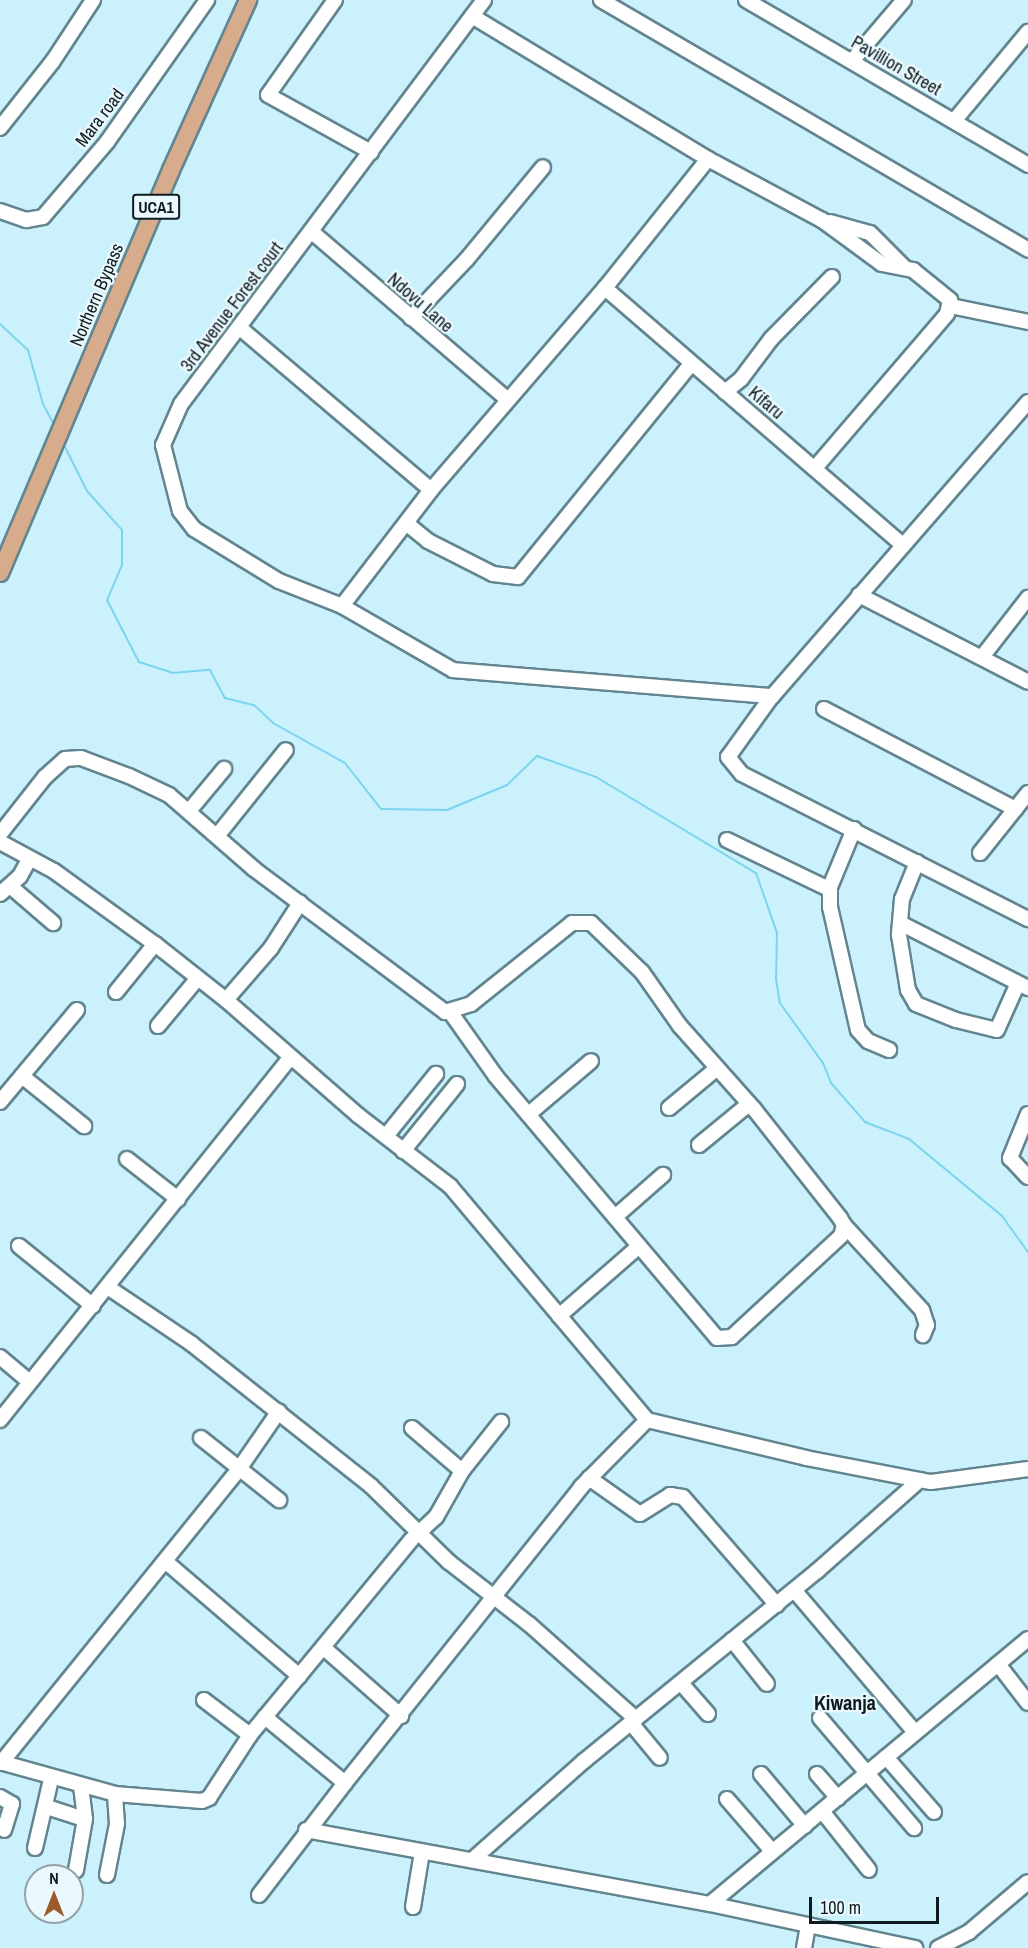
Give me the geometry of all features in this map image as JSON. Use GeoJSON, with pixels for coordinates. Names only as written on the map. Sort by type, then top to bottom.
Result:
{"type":"FeatureCollection","features":[{"type":"Feature","properties":{"kind":"main road","name":"Northern Bypass"},"geometry":{"type":"LineString","coordinates":[[0,573],[66,415],[248,0]]}},
{"type":"Feature","properties":{"kind":"street"},"geometry":{"type":"LineString","coordinates":[[0,128],[53,61],[93,0]]}},
{"type":"Feature","properties":{"kind":"street","name":"Mara road"},"geometry":{"type":"LineString","coordinates":[[0,211],[26,220],[43,217],[106,142],[207,0]]}},
{"type":"Feature","properties":{"kind":"street"},"geometry":{"type":"LineString","coordinates":[[335,0],[268,95],[371,152]]}},
{"type":"Feature","properties":{"kind":"street","name":"3rd Avenue Forest court"},"geometry":{"type":"LineString","coordinates":[[484,0],[181,404],[166,432],[163,445],[180,511],[194,529],[279,581],[342,606],[453,670],[772,696]]}},
{"type":"Feature","properties":{"kind":"street"},"geometry":{"type":"LineString","coordinates":[[852,61],[904,0]]}},
{"type":"Feature","properties":{"kind":"street"},"geometry":{"type":"LineString","coordinates":[[606,1],[1028,250]]}},
{"type":"Feature","properties":{"kind":"street","name":"Pavillion Street"},"geometry":{"type":"LineString","coordinates":[[751,1],[1028,165]]}},
{"type":"Feature","properties":{"kind":"street"},"geometry":{"type":"LineString","coordinates":[[472,16],[708,159],[822,220],[882,264],[905,268],[927,279],[950,300],[951,306],[815,468]]}},
{"type":"Feature","properties":{"kind":"street"},"geometry":{"type":"LineString","coordinates":[[954,121],[1028,32]]}},
{"type":"Feature","properties":{"kind":"street"},"geometry":{"type":"LineString","coordinates":[[342,606],[431,490],[507,399],[605,288],[708,159]]}},
{"type":"Feature","properties":{"kind":"street"},"geometry":{"type":"LineString","coordinates":[[411,318],[467,259],[543,167]]}},
{"type":"Feature","properties":{"kind":"street","name":"Ndovu Lane"},"geometry":{"type":"LineString","coordinates":[[312,232],[507,399]]}},
{"type":"Feature","properties":{"kind":"street"},"geometry":{"type":"LineString","coordinates":[[725,392],[741,379],[771,339],[832,277]]}},
{"type":"Feature","properties":{"kind":"street","name":"Kifaru"},"geometry":{"type":"LineString","coordinates":[[605,288],[903,545]]}},
{"type":"Feature","properties":{"kind":"street"},"geometry":{"type":"LineString","coordinates":[[951,306],[1028,322]]}},
{"type":"Feature","properties":{"kind":"street"},"geometry":{"type":"LineString","coordinates":[[240,328],[431,490]]}},
{"type":"Feature","properties":{"kind":"street"},"geometry":{"type":"LineString","coordinates":[[405,523],[428,541],[493,574],[518,577],[691,364]]}},
{"type":"Feature","properties":{"kind":"street"},"geometry":{"type":"LineString","coordinates":[[1028,402],[772,696],[741,737],[729,761],[749,777],[1028,919]]}},
{"type":"Feature","properties":{"kind":"street"},"geometry":{"type":"LineString","coordinates":[[859,595],[1028,682]]}},
{"type":"Feature","properties":{"kind":"street"},"geometry":{"type":"LineString","coordinates":[[982,657],[1028,598]]}},
{"type":"Feature","properties":{"kind":"street"},"geometry":{"type":"LineString","coordinates":[[824,710],[1015,809]]}},
{"type":"Feature","properties":{"kind":"street"},"geometry":{"type":"LineString","coordinates":[[217,836],[285,750]]}},
{"type":"Feature","properties":{"kind":"street"},"geometry":{"type":"LineString","coordinates":[[0,834],[45,777],[59,763],[73,757],[129,776],[169,795],[254,869],[439,1009],[451,1013],[495,1075],[530,1113],[615,1217],[637,1248],[655,1262],[717,1338],[727,1340],[833,1246],[844,1225]]}},
{"type":"Feature","properties":{"kind":"street"},"geometry":{"type":"LineString","coordinates":[[189,811],[224,769]]}},
{"type":"Feature","properties":{"kind":"street"},"geometry":{"type":"LineString","coordinates":[[980,853],[1028,793]]}},
{"type":"Feature","properties":{"kind":"street"},"geometry":{"type":"LineString","coordinates":[[854,829],[829,890],[858,1030],[868,1041],[889,1050]]}},
{"type":"Feature","properties":{"kind":"street"},"geometry":{"type":"LineString","coordinates":[[727,840],[829,890]]}},
{"type":"Feature","properties":{"kind":"street"},"geometry":{"type":"LineString","coordinates":[[0,842],[29,860],[54,871],[155,944],[226,1000],[289,1059],[464,1201],[647,1420],[714,1438],[920,1480],[946,1481],[1028,1469]]}},
{"type":"Feature","properties":{"kind":"street"},"geometry":{"type":"LineString","coordinates":[[29,860],[5,890],[53,923]]}},
{"type":"Feature","properties":{"kind":"street"},"geometry":{"type":"LineString","coordinates":[[900,923],[1023,985],[997,1030],[920,1007],[908,990],[900,923],[902,899],[917,862]]}},
{"type":"Feature","properties":{"kind":"street"},"geometry":{"type":"LineString","coordinates":[[226,1000],[271,948],[300,903]]}},
{"type":"Feature","properties":{"kind":"street"},"geometry":{"type":"LineString","coordinates":[[451,1013],[471,1004],[566,928],[584,920],[598,929],[642,972],[716,1069],[749,1104],[844,1225],[922,1310],[927,1325],[923,1335]]}},
{"type":"Feature","properties":{"kind":"street"},"geometry":{"type":"LineString","coordinates":[[116,992],[155,944]]}},
{"type":"Feature","properties":{"kind":"street"},"geometry":{"type":"LineString","coordinates":[[158,1026],[198,978]]}},
{"type":"Feature","properties":{"kind":"street"},"geometry":{"type":"LineString","coordinates":[[0,1102],[77,1010]]}},
{"type":"Feature","properties":{"kind":"street"},"geometry":{"type":"LineString","coordinates":[[0,1420],[109,1288],[289,1059]]}},
{"type":"Feature","properties":{"kind":"street"},"geometry":{"type":"LineString","coordinates":[[530,1113],[591,1061]]}},
{"type":"Feature","properties":{"kind":"street"},"geometry":{"type":"LineString","coordinates":[[669,1108],[716,1069]]}},
{"type":"Feature","properties":{"kind":"street"},"geometry":{"type":"LineString","coordinates":[[386,1136],[435,1074]]}},
{"type":"Feature","properties":{"kind":"street"},"geometry":{"type":"LineString","coordinates":[[22,1076],[84,1126]]}},
{"type":"Feature","properties":{"kind":"street"},"geometry":{"type":"LineString","coordinates":[[403,1151],[457,1084]]}},
{"type":"Feature","properties":{"kind":"street"},"geometry":{"type":"LineString","coordinates":[[699,1144],[749,1104]]}},
{"type":"Feature","properties":{"kind":"street"},"geometry":{"type":"LineString","coordinates":[[1028,1116],[1010,1158],[1028,1177]]}},
{"type":"Feature","properties":{"kind":"street"},"geometry":{"type":"LineString","coordinates":[[127,1159],[178,1199]]}},
{"type":"Feature","properties":{"kind":"street"},"geometry":{"type":"LineString","coordinates":[[615,1217],[663,1175]]}},
{"type":"Feature","properties":{"kind":"street"},"geometry":{"type":"LineString","coordinates":[[19,1246],[93,1306]]}},
{"type":"Feature","properties":{"kind":"street"},"geometry":{"type":"LineString","coordinates":[[559,1316],[637,1248]]}},
{"type":"Feature","properties":{"kind":"street"},"geometry":{"type":"LineString","coordinates":[[109,1288],[192,1344],[371,1486],[419,1534],[494,1595],[634,1721],[660,1758]]}},
{"type":"Feature","properties":{"kind":"street"},"geometry":{"type":"LineString","coordinates":[[0,1357],[30,1382]]}},
{"type":"Feature","properties":{"kind":"street"},"geometry":{"type":"LineString","coordinates":[[279,1411],[239,1469],[1,1762],[51,1779],[115,1794],[202,1801],[208,1798],[250,1735],[419,1534],[436,1517],[462,1470],[501,1422]]}},
{"type":"Feature","properties":{"kind":"street"},"geometry":{"type":"LineString","coordinates":[[259,1895],[306,1830],[401,1716],[494,1595],[589,1478],[647,1420]]}},
{"type":"Feature","properties":{"kind":"street"},"geometry":{"type":"LineString","coordinates":[[412,1428],[462,1470]]}},
{"type":"Feature","properties":{"kind":"street"},"geometry":{"type":"LineString","coordinates":[[201,1438],[279,1500]]}},
{"type":"Feature","properties":{"kind":"street"},"geometry":{"type":"LineString","coordinates":[[589,1478],[640,1514],[670,1495],[683,1497],[777,1605]]}},
{"type":"Feature","properties":{"kind":"street"},"geometry":{"type":"LineString","coordinates":[[472,1860],[634,1721],[777,1605],[920,1480]]}},
{"type":"Feature","properties":{"kind":"street"},"geometry":{"type":"LineString","coordinates":[[165,1560],[299,1676]]}},
{"type":"Feature","properties":{"kind":"street"},"geometry":{"type":"LineString","coordinates":[[794,1590],[914,1731]]}},
{"type":"Feature","properties":{"kind":"street"},"geometry":{"type":"LineString","coordinates":[[710,1904],[868,1773],[914,1731],[1028,1639]]}},
{"type":"Feature","properties":{"kind":"street"},"geometry":{"type":"LineString","coordinates":[[732,1640],[767,1684]]}},
{"type":"Feature","properties":{"kind":"street"},"geometry":{"type":"LineString","coordinates":[[324,1648],[401,1716]]}},
{"type":"Feature","properties":{"kind":"street"},"geometry":{"type":"LineString","coordinates":[[998,1664],[1028,1703]]}},
{"type":"Feature","properties":{"kind":"street"},"geometry":{"type":"LineString","coordinates":[[681,1683],[708,1714]]}},
{"type":"Feature","properties":{"kind":"street"},"geometry":{"type":"LineString","coordinates":[[204,1700],[250,1735]]}},
{"type":"Feature","properties":{"kind":"street"},"geometry":{"type":"LineString","coordinates":[[265,1717],[345,1783]]}},
{"type":"Feature","properties":{"kind":"street"},"geometry":{"type":"LineString","coordinates":[[820,1718],[914,1828]]}},
{"type":"Feature","properties":{"kind":"street"},"geometry":{"type":"LineString","coordinates":[[886,1757],[934,1812]]}},
{"type":"Feature","properties":{"kind":"street"},"geometry":{"type":"LineString","coordinates":[[761,1774],[804,1826]]}},
{"type":"Feature","properties":{"kind":"street"},"geometry":{"type":"LineString","coordinates":[[817,1774],[838,1798]]}},
{"type":"Feature","properties":{"kind":"street"},"geometry":{"type":"LineString","coordinates":[[35,1848],[47,1807],[51,1779]]}},
{"type":"Feature","properties":{"kind":"street"},"geometry":{"type":"LineString","coordinates":[[77,1864],[85,1819],[81,1786]]}},
{"type":"Feature","properties":{"kind":"street"},"geometry":{"type":"LineString","coordinates":[[107,1875],[117,1824],[115,1794]]}},
{"type":"Feature","properties":{"kind":"street"},"geometry":{"type":"LineString","coordinates":[[0,1797],[12,1804],[4,1830]]}},
{"type":"Feature","properties":{"kind":"street"},"geometry":{"type":"LineString","coordinates":[[727,1798],[772,1851]]}},
{"type":"Feature","properties":{"kind":"street"},"geometry":{"type":"LineString","coordinates":[[47,1807],[85,1819]]}},
{"type":"Feature","properties":{"kind":"street"},"geometry":{"type":"LineString","coordinates":[[822,1811],[869,1870]]}},
{"type":"Feature","properties":{"kind":"street"},"geometry":{"type":"LineString","coordinates":[[306,1830],[710,1904],[915,1948]]}},
{"type":"Feature","properties":{"kind":"street"},"geometry":{"type":"LineString","coordinates":[[413,1906],[422,1852]]}},
{"type":"Feature","properties":{"kind":"street"},"geometry":{"type":"LineString","coordinates":[[938,1948],[969,1932],[1028,1882]]}},
{"type":"Feature","properties":{"kind":"street"},"geometry":{"type":"LineString","coordinates":[[804,1948],[808,1925]]}},
{"type":"Feature","properties":{"kind":"waterway"},"geometry":{"type":"LineString","coordinates":[[0,324],[28,350],[43,404],[55,427]]}},
{"type":"Feature","properties":{"kind":"waterway"},"geometry":{"type":"LineString","coordinates":[[63,443],[87,491],[122,530],[122,565],[107,600],[139,662],[172,673],[210,670],[225,698],[254,705],[273,723],[345,763],[381,809],[447,810],[507,785],[537,756],[596,777],[756,873],[777,933],[776,979],[780,1003],[823,1063],[831,1083],[865,1122],[909,1139],[1002,1216],[1028,1252]]}},
{"type":"Feature","properties":{"kind":"district","name":"Kiwanja"},"geometry":{"type":"Point","coordinates":[845,1702]}}]}
